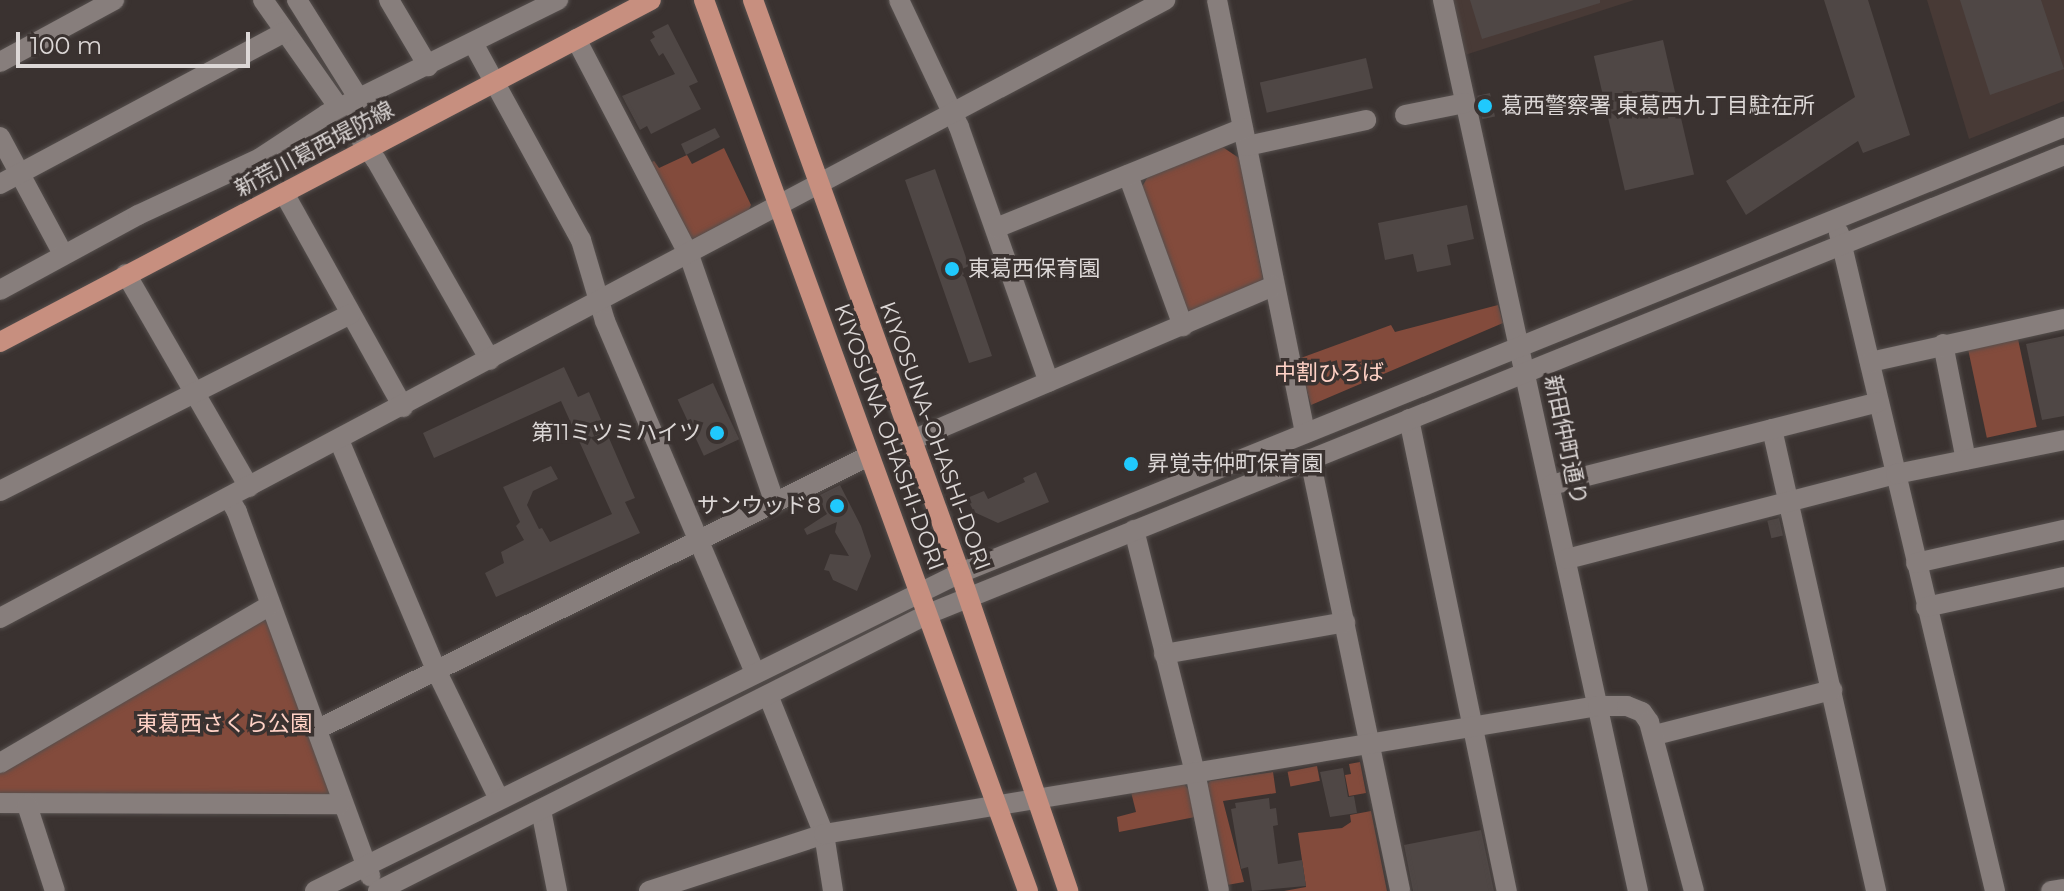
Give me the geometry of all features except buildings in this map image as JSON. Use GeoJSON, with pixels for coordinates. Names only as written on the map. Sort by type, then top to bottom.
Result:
{"type":"FeatureCollection","features":[{"type":"Feature","properties":{"kind":"main road","name":"新荒川葛西堤防線"},"geometry":{"type":"LineString","coordinates":[[0,342],[651,0]]}},
{"type":"Feature","properties":{"kind":"main road","name":"KIYOSUNA OHASHI-DORI"},"geometry":{"type":"LineString","coordinates":[[704,0],[1028,891]]}},
{"type":"Feature","properties":{"kind":"main road","name":"KIYOSUNA-OHASHI-DORI"},"geometry":{"type":"LineString","coordinates":[[753,0],[960,573],[1068,891]]}},
{"type":"Feature","properties":{"kind":"street"},"geometry":{"type":"LineString","coordinates":[[0,62],[114,0]]}},
{"type":"Feature","properties":{"kind":"street"},"geometry":{"type":"LineString","coordinates":[[263,0],[368,148],[490,360]]}},
{"type":"Feature","properties":{"kind":"street"},"geometry":{"type":"LineString","coordinates":[[297,0],[359,99]]}},
{"type":"Feature","properties":{"kind":"street"},"geometry":{"type":"LineString","coordinates":[[389,0],[428,66]]}},
{"type":"Feature","properties":{"kind":"street"},"geometry":{"type":"LineString","coordinates":[[510,0],[520,19]]}},
{"type":"Feature","properties":{"kind":"street"},"geometry":{"type":"LineString","coordinates":[[0,290],[63,254],[260,158],[339,109],[558,0]]}},
{"type":"Feature","properties":{"kind":"street"},"geometry":{"type":"LineString","coordinates":[[899,0],[953,114],[1049,382]]}},
{"type":"Feature","properties":{"kind":"street"},"geometry":{"type":"LineString","coordinates":[[0,618],[953,114],[1138,6],[1165,0]]}},
{"type":"Feature","properties":{"kind":"street"},"geometry":{"type":"LineString","coordinates":[[1217,0],[1305,431]]}},
{"type":"Feature","properties":{"kind":"street","name":"新田仲町通り"},"geometry":{"type":"LineString","coordinates":[[1443,0],[1527,372],[1638,891]]}},
{"type":"Feature","properties":{"kind":"street"},"geometry":{"type":"LineString","coordinates":[[0,184],[285,32]]}},
{"type":"Feature","properties":{"kind":"street"},"geometry":{"type":"LineString","coordinates":[[576,39],[689,255],[775,503]]}},
{"type":"Feature","properties":{"kind":"street"},"geometry":{"type":"LineString","coordinates":[[473,43],[581,240],[601,302],[697,542],[755,672]]}},
{"type":"Feature","properties":{"kind":"street"},"geometry":{"type":"LineString","coordinates":[[1405,115],[1465,103]]}},
{"type":"Feature","properties":{"kind":"street"},"geometry":{"type":"LineString","coordinates":[[996,228],[1128,175],[1245,137],[1366,120]]}},
{"type":"Feature","properties":{"kind":"street"},"geometry":{"type":"LineString","coordinates":[[315,891],[960,573],[1305,431],[2064,127]]}},
{"type":"Feature","properties":{"kind":"street"},"geometry":{"type":"LineString","coordinates":[[0,137],[63,254]]}},
{"type":"Feature","properties":{"kind":"street"},"geometry":{"type":"LineString","coordinates":[[229,498],[316,730],[340,804],[364,867],[378,891],[928,614],[2064,155]]}},
{"type":"Feature","properties":{"kind":"street"},"geometry":{"type":"LineString","coordinates":[[1128,175],[1183,326]]}},
{"type":"Feature","properties":{"kind":"street"},"geometry":{"type":"LineString","coordinates":[[284,193],[403,407]]}},
{"type":"Feature","properties":{"kind":"street"},"geometry":{"type":"LineString","coordinates":[[1836,220],[1995,891]]}},
{"type":"Feature","properties":{"kind":"street"},"geometry":{"type":"LineString","coordinates":[[126,274],[249,487]]}},
{"type":"Feature","properties":{"kind":"street"},"geometry":{"type":"LineString","coordinates":[[910,441],[1273,286]]}},
{"type":"Feature","properties":{"kind":"street"},"geometry":{"type":"LineString","coordinates":[[0,491],[351,314]]}},
{"type":"Feature","properties":{"kind":"street"},"geometry":{"type":"LineString","coordinates":[[1870,362],[2064,319]]}},
{"type":"Feature","properties":{"kind":"street"},"geometry":{"type":"LineString","coordinates":[[1943,344],[1966,460]]}},
{"type":"Feature","properties":{"kind":"street"},"geometry":{"type":"LineString","coordinates":[[1551,485],[1879,402]]}},
{"type":"Feature","properties":{"kind":"street"},"geometry":{"type":"LineString","coordinates":[[1409,419],[1507,891]]}},
{"type":"Feature","properties":{"kind":"street"},"geometry":{"type":"LineString","coordinates":[[1772,429],[1876,891]]}},
{"type":"Feature","properties":{"kind":"street"},"geometry":{"type":"LineString","coordinates":[[339,440],[437,672],[499,799]]}},
{"type":"Feature","properties":{"kind":"street"},"geometry":{"type":"LineString","coordinates":[[1567,559],[1896,474],[2064,440]]}},
{"type":"Feature","properties":{"kind":"street"},"geometry":{"type":"LineString","coordinates":[[316,730],[869,456]]}},
{"type":"Feature","properties":{"kind":"street"},"geometry":{"type":"LineString","coordinates":[[1310,459],[1400,891]]}},
{"type":"Feature","properties":{"kind":"street"},"geometry":{"type":"LineString","coordinates":[[1134,530],[1195,772],[1219,891]]}},
{"type":"Feature","properties":{"kind":"street"},"geometry":{"type":"LineString","coordinates":[[1916,563],[2064,530]]}},
{"type":"Feature","properties":{"kind":"street"},"geometry":{"type":"LineString","coordinates":[[1926,607],[2064,577]]}},
{"type":"Feature","properties":{"kind":"street"},"geometry":{"type":"LineString","coordinates":[[0,763],[270,605]]}},
{"type":"Feature","properties":{"kind":"street"},"geometry":{"type":"LineString","coordinates":[[1164,654],[1345,622]]}},
{"type":"Feature","properties":{"kind":"street"},"geometry":{"type":"LineString","coordinates":[[1655,735],[1832,690]]}},
{"type":"Feature","properties":{"kind":"street"},"geometry":{"type":"LineString","coordinates":[[768,695],[824,834],[833,891]]}},
{"type":"Feature","properties":{"kind":"street"},"geometry":{"type":"LineString","coordinates":[[649,891],[824,834],[1547,714],[1598,706],[1627,706],[1642,712],[1655,735],[1694,891]]}},
{"type":"Feature","properties":{"kind":"street"},"geometry":{"type":"LineString","coordinates":[[0,803],[340,804]]}},
{"type":"Feature","properties":{"kind":"street"},"geometry":{"type":"LineString","coordinates":[[27,805],[55,891]]}},
{"type":"Feature","properties":{"kind":"street"},"geometry":{"type":"LineString","coordinates":[[541,810],[557,891]]}},
{"type":"Feature","properties":{"kind":"street"},"geometry":{"type":"LineString","coordinates":[[2051,891],[2064,889]]}},
{"type":"Feature","properties":{"kind":"shaded area"},"geometry":{"type":"Polygon","coordinates":[[[1453,0],[1634,0],[1465,55],[1453,0]]]}},
{"type":"Feature","properties":{"kind":"shaded area"},"geometry":{"type":"Polygon","coordinates":[[[1927,0],[2064,0],[2064,101],[1969,139],[1927,0]]]}},
{"type":"Feature","properties":{"kind":"green space"},"geometry":{"type":"Polygon","coordinates":[[[1221,146],[1239,158],[1264,284],[1187,316],[1138,194],[1147,178],[1221,146]]]}},
{"type":"Feature","properties":{"kind":"green space"},"geometry":{"type":"Polygon","coordinates":[[[724,148],[751,205],[747,214],[693,242],[646,165],[654,161],[659,168],[687,155],[692,164],[724,148]]]}},
{"type":"Feature","properties":{"kind":"green space","name":"中割ひろば"},"geometry":{"type":"Polygon","coordinates":[[[1498,305],[1503,323],[1311,405],[1298,359],[1391,325],[1395,332],[1498,305]]]}},
{"type":"Feature","properties":{"kind":"green space"},"geometry":{"type":"Polygon","coordinates":[[[2018,339],[2037,427],[1987,438],[1968,350],[2018,339]]]}},
{"type":"Feature","properties":{"kind":"green space","name":"東葛西さくら公園"},"geometry":{"type":"Polygon","coordinates":[[[265,614],[332,794],[0,802],[0,768],[265,614]]]}},
{"type":"Feature","properties":{"kind":"green space"},"geometry":{"type":"Polygon","coordinates":[[[1360,762],[1366,793],[1349,796],[1345,775],[1351,774],[1349,764],[1360,762]]]}},
{"type":"Feature","properties":{"kind":"green space"},"geometry":{"type":"Polygon","coordinates":[[[1317,766],[1320,781],[1290,786],[1288,772],[1317,766]]]}},
{"type":"Feature","properties":{"kind":"green space"},"geometry":{"type":"Polygon","coordinates":[[[1273,772],[1276,793],[1223,801],[1244,882],[1227,885],[1207,785],[1210,781],[1273,772]]]}},
{"type":"Feature","properties":{"kind":"green space"},"geometry":{"type":"Polygon","coordinates":[[[1184,784],[1190,791],[1195,817],[1119,832],[1117,817],[1136,812],[1131,792],[1184,784]]]}},
{"type":"Feature","properties":{"kind":"green space"},"geometry":{"type":"Polygon","coordinates":[[[1371,811],[1387,891],[1284,891],[1306,887],[1298,833],[1342,828],[1351,822],[1350,815],[1371,811]]]}},
{"type":"Feature","properties":{"kind":"place","name":"葛西警察署 東葛西九丁目駐在所"},"geometry":{"type":"Point","coordinates":[1485,106]}},
{"type":"Feature","properties":{"kind":"place","name":"東葛西保育園"},"geometry":{"type":"Point","coordinates":[952,269]}},
{"type":"Feature","properties":{"kind":"place","name":"第11ミツミハイツ"},"geometry":{"type":"Point","coordinates":[717,433]}},
{"type":"Feature","properties":{"kind":"place","name":"昇覚寺仲町保育園"},"geometry":{"type":"Point","coordinates":[1131,464]}},
{"type":"Feature","properties":{"kind":"place","name":"サンウッド8"},"geometry":{"type":"Point","coordinates":[837,506]}}]}
